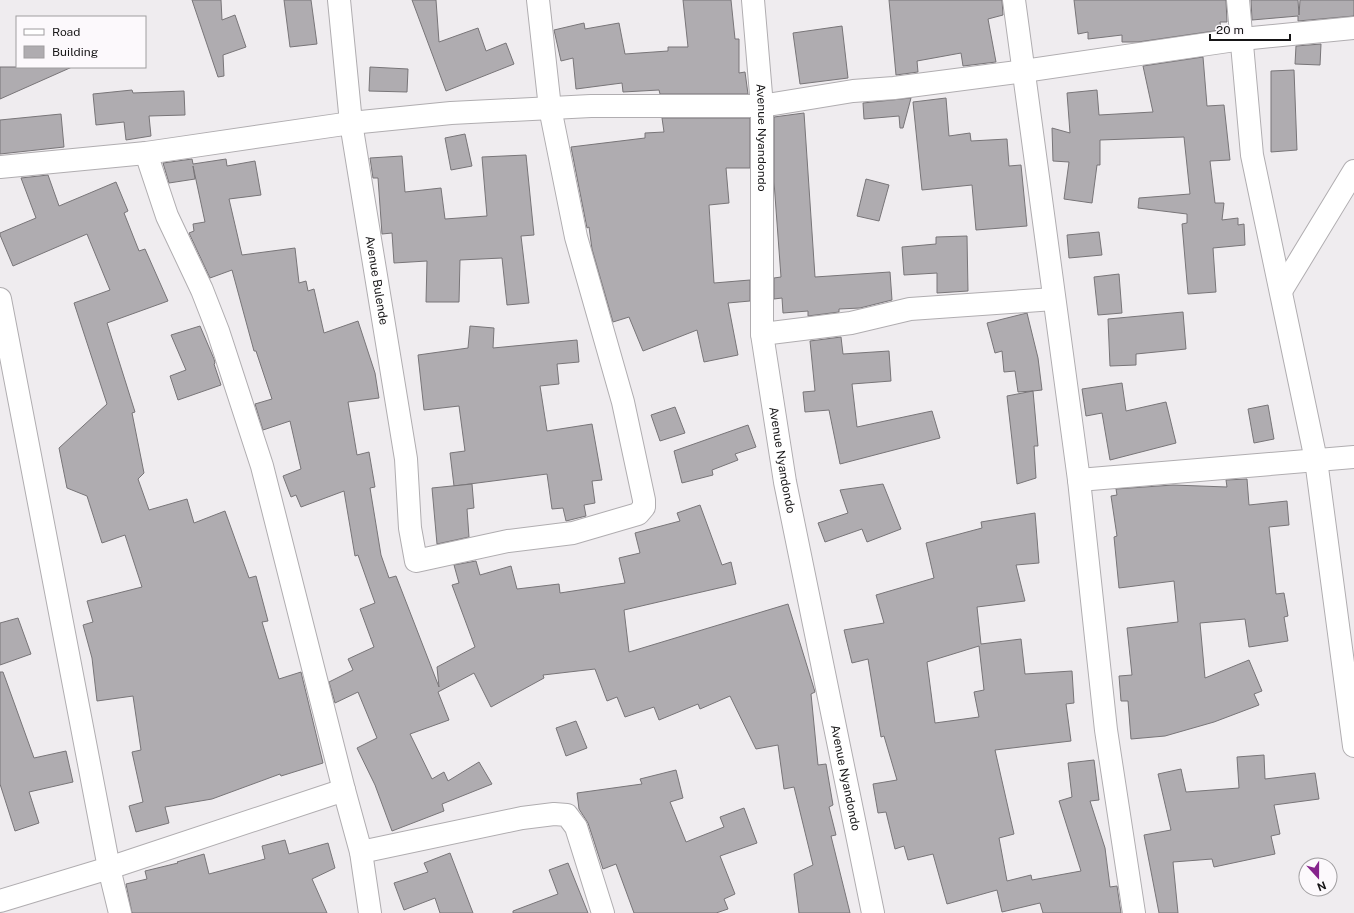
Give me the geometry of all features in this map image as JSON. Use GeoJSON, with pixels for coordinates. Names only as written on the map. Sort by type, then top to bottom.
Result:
{"type":"FeatureCollection","features":[{"type":"Feature","properties":{"kind":"street","name":"Avenue Bulende"},"geometry":{"type":"LineString","coordinates":[[339,0],[350,123],[406,459],[410,528],[416,561],[508,541],[573,532],[638,514],[644,507],[644,500],[623,402],[576,237],[550,108]]}},
{"type":"Feature","properties":{"kind":"street"},"geometry":{"type":"LineString","coordinates":[[538,0],[550,108]]}},
{"type":"Feature","properties":{"kind":"street","name":"Avenue Nyandondo"},"geometry":{"type":"LineString","coordinates":[[753,0],[762,106],[762,334],[785,482],[873,913]]}},
{"type":"Feature","properties":{"kind":"street"},"geometry":{"type":"LineString","coordinates":[[1014,0],[1079,480],[1106,730],[1134,913]]}},
{"type":"Feature","properties":{"kind":"street"},"geometry":{"type":"LineString","coordinates":[[1238,0],[1252,155],[1316,460],[1354,746]]}},
{"type":"Feature","properties":{"kind":"street"},"geometry":{"type":"LineString","coordinates":[[0,168],[146,153],[350,123],[451,113],[550,108],[762,106],[853,91],[894,88],[1024,72],[1242,38],[1354,28]]}},
{"type":"Feature","properties":{"kind":"street"},"geometry":{"type":"LineString","coordinates":[[146,153],[167,216],[202,290],[218,331],[262,466],[361,852],[370,913]]}},
{"type":"Feature","properties":{"kind":"street"},"geometry":{"type":"LineString","coordinates":[[1281,291],[1354,171]]}},
{"type":"Feature","properties":{"kind":"street"},"geometry":{"type":"LineString","coordinates":[[762,334],[851,323],[910,309],[1054,299]]}},
{"type":"Feature","properties":{"kind":"street"},"geometry":{"type":"LineString","coordinates":[[0,302],[109,868],[120,913]]}},
{"type":"Feature","properties":{"kind":"street"},"geometry":{"type":"LineString","coordinates":[[1079,480],[1354,457]]}},
{"type":"Feature","properties":{"kind":"street"},"geometry":{"type":"LineString","coordinates":[[0,901],[109,868],[344,790]]}},
{"type":"Feature","properties":{"kind":"street"},"geometry":{"type":"LineString","coordinates":[[361,852],[522,818],[554,814],[567,815],[576,828],[603,913]]}},
{"type":"Feature","properties":{"kind":"building"},"geometry":{"type":"Polygon","coordinates":[[[192,0],[221,0],[222,20],[235,15],[246,47],[223,55],[224,76],[218,77],[192,0]]]}},
{"type":"Feature","properties":{"kind":"building"},"geometry":{"type":"Polygon","coordinates":[[[284,0],[311,0],[317,44],[290,47],[284,0]]]}},
{"type":"Feature","properties":{"kind":"building"},"geometry":{"type":"Polygon","coordinates":[[[412,0],[436,0],[439,42],[478,28],[486,51],[506,43],[514,64],[446,91],[412,0]]]}},
{"type":"Feature","properties":{"kind":"building"},"geometry":{"type":"Polygon","coordinates":[[[683,0],[731,0],[735,39],[739,39],[739,73],[745,72],[748,94],[660,94],[659,90],[623,92],[622,83],[576,89],[573,58],[561,61],[554,30],[584,23],[585,29],[619,23],[625,54],[668,51],[668,47],[688,47],[683,0]]]}},
{"type":"Feature","properties":{"kind":"building"},"geometry":{"type":"Polygon","coordinates":[[[889,0],[1002,0],[1003,15],[988,19],[996,62],[963,66],[961,53],[917,61],[918,72],[896,75],[889,0]]]}},
{"type":"Feature","properties":{"kind":"building"},"geometry":{"type":"Polygon","coordinates":[[[1074,0],[1226,0],[1227,22],[1220,22],[1221,30],[1138,42],[1122,42],[1122,35],[1088,39],[1088,32],[1078,34],[1074,0]]]}},
{"type":"Feature","properties":{"kind":"building"},"geometry":{"type":"Polygon","coordinates":[[[1251,0],[1298,0],[1299,15],[1300,0],[1354,0],[1354,16],[1298,21],[1298,16],[1252,20],[1251,0]]]}},
{"type":"Feature","properties":{"kind":"building"},"geometry":{"type":"Polygon","coordinates":[[[842,26],[848,78],[800,84],[793,33],[842,26]]]}},
{"type":"Feature","properties":{"kind":"building"},"geometry":{"type":"Polygon","coordinates":[[[1321,44],[1320,65],[1295,64],[1296,46],[1321,44]]]}},
{"type":"Feature","properties":{"kind":"building"},"geometry":{"type":"Polygon","coordinates":[[[1203,57],[1207,106],[1224,105],[1230,160],[1210,161],[1215,203],[1224,203],[1222,220],[1238,218],[1238,225],[1244,224],[1245,245],[1213,248],[1216,292],[1188,294],[1182,224],[1187,223],[1187,214],[1138,208],[1139,198],[1190,194],[1184,137],[1100,140],[1100,165],[1097,165],[1092,203],[1064,199],[1069,162],[1053,161],[1052,128],[1070,133],[1067,93],[1097,90],[1099,115],[1153,112],[1143,66],[1203,57]]]}},
{"type":"Feature","properties":{"kind":"building"},"geometry":{"type":"Polygon","coordinates":[[[0,67],[70,68],[0,99],[0,67]]]}},
{"type":"Feature","properties":{"kind":"building"},"geometry":{"type":"Polygon","coordinates":[[[370,67],[408,69],[407,92],[369,91],[370,67]]]}},
{"type":"Feature","properties":{"kind":"building"},"geometry":{"type":"Polygon","coordinates":[[[1294,70],[1297,150],[1271,152],[1271,71],[1294,70]]]}},
{"type":"Feature","properties":{"kind":"building"},"geometry":{"type":"Polygon","coordinates":[[[132,90],[133,93],[184,91],[185,115],[149,116],[151,136],[126,140],[124,122],[96,125],[93,94],[132,90]]]}},
{"type":"Feature","properties":{"kind":"building"},"geometry":{"type":"Polygon","coordinates":[[[911,98],[903,128],[900,128],[899,116],[864,119],[863,103],[911,98]]]}},
{"type":"Feature","properties":{"kind":"building"},"geometry":{"type":"Polygon","coordinates":[[[946,98],[949,136],[970,133],[971,141],[1007,139],[1009,166],[1021,165],[1027,226],[976,230],[972,185],[922,190],[913,102],[946,98]]]}},
{"type":"Feature","properties":{"kind":"building"},"geometry":{"type":"Polygon","coordinates":[[[804,113],[815,277],[890,272],[892,300],[860,308],[839,309],[839,312],[808,316],[808,311],[783,313],[782,298],[774,299],[774,278],[781,277],[774,182],[774,117],[804,113]]]}},
{"type":"Feature","properties":{"kind":"building"},"geometry":{"type":"Polygon","coordinates":[[[61,114],[64,147],[0,154],[0,120],[61,114]]]}},
{"type":"Feature","properties":{"kind":"building"},"geometry":{"type":"Polygon","coordinates":[[[662,118],[750,118],[750,168],[726,168],[729,203],[709,205],[714,283],[750,280],[750,301],[728,303],[738,355],[704,362],[697,330],[643,351],[629,317],[613,322],[592,249],[589,227],[587,228],[571,147],[645,138],[645,133],[664,132],[662,118]]]}},
{"type":"Feature","properties":{"kind":"building"},"geometry":{"type":"Polygon","coordinates":[[[465,134],[472,166],[451,170],[445,138],[465,134]]]}},
{"type":"Feature","properties":{"kind":"building"},"geometry":{"type":"Polygon","coordinates":[[[526,155],[534,235],[521,236],[529,303],[507,305],[502,258],[460,260],[459,302],[426,302],[427,261],[394,263],[392,233],[382,234],[378,178],[373,178],[370,158],[402,156],[405,192],[441,188],[445,219],[487,216],[482,157],[526,155]]]}},
{"type":"Feature","properties":{"kind":"building"},"geometry":{"type":"Polygon","coordinates":[[[192,159],[193,164],[226,159],[227,166],[255,161],[261,195],[229,199],[242,255],[295,248],[299,283],[306,281],[308,291],[314,289],[324,333],[358,321],[375,373],[379,398],[348,402],[357,455],[369,452],[375,487],[370,488],[381,555],[389,578],[396,576],[439,687],[437,667],[475,647],[452,585],[459,583],[454,565],[476,561],[480,575],[511,566],[517,589],[559,584],[560,593],[625,583],[619,558],[640,553],[635,533],[680,521],[677,513],[700,505],[722,565],[731,562],[736,584],[624,610],[629,652],[788,604],[815,692],[811,694],[818,765],[826,764],[833,805],[829,807],[836,835],[831,836],[850,913],[799,913],[794,874],[813,865],[794,787],[784,789],[778,745],[756,749],[730,696],[700,709],[698,704],[659,720],[654,707],[625,717],[617,697],[607,701],[595,669],[543,675],[544,678],[491,707],[474,673],[438,692],[449,720],[410,734],[432,779],[444,772],[448,781],[479,762],[492,784],[442,804],[444,811],[392,831],[375,785],[357,748],[377,738],[358,692],[335,703],[329,682],[353,670],[348,659],[374,647],[360,609],[375,603],[358,555],[355,556],[344,491],[301,507],[296,495],[291,497],[283,476],[301,469],[290,421],[263,430],[255,404],[272,399],[256,351],[254,351],[232,270],[210,278],[189,233],[194,231],[193,224],[205,222],[193,166],[195,179],[169,183],[163,163],[192,159]]]}},
{"type":"Feature","properties":{"kind":"building"},"geometry":{"type":"Polygon","coordinates":[[[48,175],[59,206],[116,182],[128,211],[124,213],[139,251],[145,249],[168,301],[107,323],[135,412],[132,413],[144,473],[138,479],[149,510],[187,499],[194,523],[225,511],[249,578],[256,576],[268,621],[262,622],[279,679],[301,672],[323,763],[281,776],[280,774],[212,799],[165,807],[169,823],[136,832],[129,806],[143,802],[132,752],[141,750],[133,696],[97,701],[92,658],[83,625],[93,622],[87,601],[142,587],[125,535],[102,543],[87,496],[67,488],[59,448],[107,404],[74,303],[110,290],[87,234],[13,266],[0,235],[0,233],[36,218],[21,178],[48,175]]]}},
{"type":"Feature","properties":{"kind":"building"},"geometry":{"type":"Polygon","coordinates":[[[866,179],[889,185],[879,221],[857,216],[866,179]]]}},
{"type":"Feature","properties":{"kind":"building"},"geometry":{"type":"Polygon","coordinates":[[[1099,232],[1102,255],[1069,258],[1067,235],[1099,232]]]}},
{"type":"Feature","properties":{"kind":"building"},"geometry":{"type":"Polygon","coordinates":[[[967,236],[968,291],[937,293],[937,273],[904,275],[902,247],[936,244],[936,237],[967,236]]]}},
{"type":"Feature","properties":{"kind":"building"},"geometry":{"type":"Polygon","coordinates":[[[1119,274],[1122,313],[1098,315],[1094,277],[1119,274]]]}},
{"type":"Feature","properties":{"kind":"building"},"geometry":{"type":"Polygon","coordinates":[[[1183,312],[1186,349],[1136,354],[1136,365],[1110,366],[1108,319],[1183,312]]]}},
{"type":"Feature","properties":{"kind":"building"},"geometry":{"type":"Polygon","coordinates":[[[1027,313],[1038,358],[1042,390],[1018,392],[1015,371],[1004,372],[1002,351],[995,353],[987,323],[1027,313]]]}},
{"type":"Feature","properties":{"kind":"building"},"geometry":{"type":"Polygon","coordinates":[[[200,326],[214,359],[214,364],[221,385],[178,400],[170,376],[186,370],[171,335],[200,326]]]}},
{"type":"Feature","properties":{"kind":"building"},"geometry":{"type":"Polygon","coordinates":[[[470,326],[494,328],[493,348],[577,340],[579,362],[557,364],[559,384],[540,386],[547,431],[592,424],[602,480],[592,481],[595,503],[584,505],[586,516],[566,521],[563,508],[552,509],[547,474],[454,486],[450,453],[465,451],[459,406],[424,410],[418,355],[468,348],[470,326]]]}},
{"type":"Feature","properties":{"kind":"building"},"geometry":{"type":"Polygon","coordinates":[[[841,337],[843,354],[889,351],[891,381],[852,384],[857,427],[932,411],[940,438],[840,464],[829,410],[805,412],[803,392],[815,391],[810,341],[841,337]]]}},
{"type":"Feature","properties":{"kind":"building"},"geometry":{"type":"Polygon","coordinates":[[[1122,383],[1126,411],[1166,402],[1176,443],[1110,460],[1102,413],[1086,416],[1082,389],[1122,383]]]}},
{"type":"Feature","properties":{"kind":"building"},"geometry":{"type":"Polygon","coordinates":[[[1033,391],[1038,446],[1034,446],[1036,478],[1017,484],[1007,396],[1033,391]]]}},
{"type":"Feature","properties":{"kind":"building"},"geometry":{"type":"Polygon","coordinates":[[[1268,405],[1274,439],[1254,443],[1248,409],[1268,405]]]}},
{"type":"Feature","properties":{"kind":"building"},"geometry":{"type":"Polygon","coordinates":[[[675,407],[685,433],[660,441],[651,415],[675,407]]]}},
{"type":"Feature","properties":{"kind":"building"},"geometry":{"type":"Polygon","coordinates":[[[748,425],[756,447],[735,454],[738,460],[712,470],[713,475],[682,483],[674,451],[748,425]]]}},
{"type":"Feature","properties":{"kind":"building"},"geometry":{"type":"Polygon","coordinates":[[[1247,479],[1249,505],[1287,501],[1289,525],[1269,527],[1276,594],[1284,593],[1288,616],[1284,617],[1288,641],[1249,647],[1245,619],[1200,623],[1205,678],[1249,660],[1262,691],[1254,694],[1259,705],[1214,722],[1165,736],[1131,739],[1128,701],[1121,701],[1119,676],[1132,675],[1127,628],[1178,622],[1174,581],[1119,588],[1114,537],[1117,536],[1111,496],[1117,495],[1116,489],[1173,485],[1227,487],[1226,480],[1247,479]]]}},
{"type":"Feature","properties":{"kind":"building"},"geometry":{"type":"Polygon","coordinates":[[[472,484],[474,508],[467,509],[469,537],[437,544],[432,488],[472,484]]]}},
{"type":"Feature","properties":{"kind":"building"},"geometry":{"type":"Polygon","coordinates":[[[883,484],[901,529],[867,542],[862,529],[825,542],[818,523],[848,513],[840,490],[883,484]]]}},
{"type":"Feature","properties":{"kind":"building"},"geometry":{"type":"Polygon","coordinates":[[[1035,513],[1039,563],[1016,565],[1025,601],[977,607],[981,644],[1021,639],[1025,674],[1072,671],[1074,703],[1066,704],[1071,741],[995,750],[1014,834],[999,838],[1007,881],[1031,875],[1032,880],[1081,871],[1059,801],[1072,797],[1068,763],[1094,760],[1099,800],[1090,801],[1105,848],[1110,887],[1117,886],[1121,913],[1043,913],[1040,903],[1002,912],[997,890],[947,904],[933,854],[908,860],[904,846],[895,849],[886,812],[878,813],[873,784],[897,780],[884,736],[881,737],[868,659],[852,663],[844,630],[884,623],[876,595],[934,578],[926,543],[982,528],[981,522],[1035,513]],[[979,646],[927,662],[935,723],[979,717],[974,692],[984,690],[979,646]]]}},
{"type":"Feature","properties":{"kind":"building"},"geometry":{"type":"Polygon","coordinates":[[[18,618],[31,654],[0,665],[0,623],[18,618]]]}},
{"type":"Feature","properties":{"kind":"building"},"geometry":{"type":"Polygon","coordinates":[[[0,672],[3,672],[34,758],[66,751],[73,782],[29,792],[39,823],[15,831],[0,784],[0,672]]]}},
{"type":"Feature","properties":{"kind":"building"},"geometry":{"type":"Polygon","coordinates":[[[576,721],[587,748],[566,756],[556,728],[576,721]]]}},
{"type":"Feature","properties":{"kind":"building"},"geometry":{"type":"Polygon","coordinates":[[[1264,755],[1265,779],[1315,773],[1319,799],[1274,805],[1280,834],[1271,836],[1275,854],[1214,867],[1212,859],[1173,862],[1178,913],[1159,913],[1144,835],[1171,830],[1158,774],[1181,769],[1186,792],[1239,788],[1237,757],[1264,755]]]}},
{"type":"Feature","properties":{"kind":"building"},"geometry":{"type":"Polygon","coordinates":[[[676,770],[683,798],[670,802],[686,842],[724,827],[720,817],[744,808],[757,843],[720,856],[735,894],[724,899],[728,909],[716,913],[634,913],[616,864],[603,869],[588,823],[579,809],[577,793],[642,784],[640,779],[676,770]]]}},
{"type":"Feature","properties":{"kind":"building"},"geometry":{"type":"Polygon","coordinates":[[[285,840],[289,854],[328,843],[335,868],[312,879],[327,913],[132,913],[126,884],[147,879],[145,871],[178,863],[177,862],[204,854],[209,874],[265,859],[262,846],[285,840]]]}},
{"type":"Feature","properties":{"kind":"building"},"geometry":{"type":"Polygon","coordinates":[[[450,853],[473,913],[440,913],[435,898],[404,910],[394,883],[428,872],[424,863],[450,853]]]}},
{"type":"Feature","properties":{"kind":"building"},"geometry":{"type":"Polygon","coordinates":[[[568,863],[588,913],[513,913],[513,911],[558,894],[549,870],[568,863]]]}}]}
